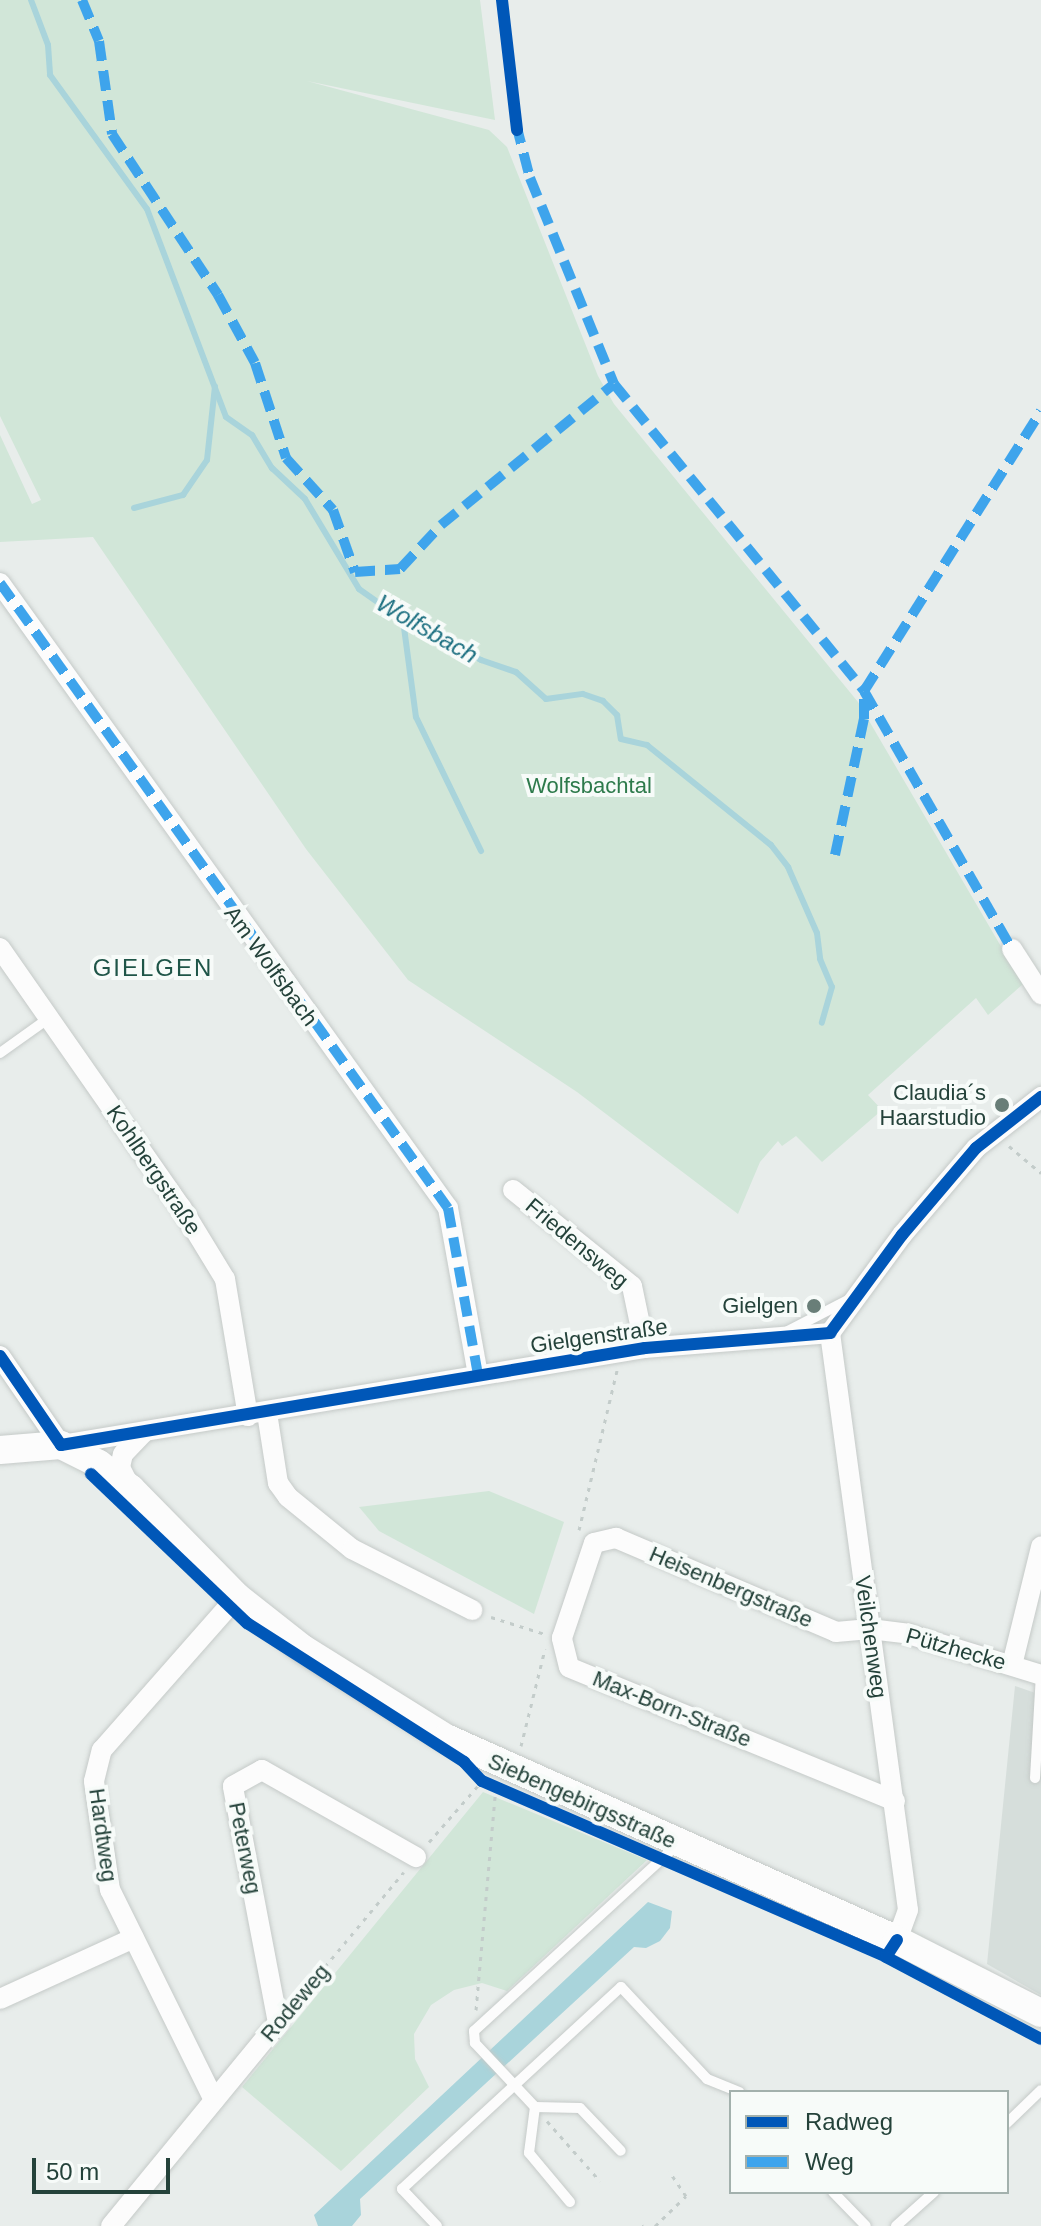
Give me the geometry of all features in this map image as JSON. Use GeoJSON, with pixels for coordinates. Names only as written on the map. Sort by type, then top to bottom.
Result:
{"type":"FeatureCollection","features":[{"type":"Feature","properties":{"kind":"main road"},"geometry":{"type":"LineString","coordinates":[[0,1450],[61,1445]]}},
{"type":"Feature","properties":{"kind":"main road","name":"Siebengebirgsstraße"},"geometry":{"type":"LineString","coordinates":[[61,1445],[99,1464],[131,1489],[237,1597],[303,1649],[446,1738],[897,1940],[1041,2013]]}},
{"type":"Feature","properties":{"kind":"street","name":"Am Wolfsbach"},"geometry":{"type":"LineString","coordinates":[[0,583],[448,1208],[478,1375]]}},
{"type":"Feature","properties":{"kind":"street","name":"Kohlbergstraße"},"geometry":{"type":"LineString","coordinates":[[0,948],[225,1279],[278,1483],[288,1497],[352,1549],[472,1610]]}},
{"type":"Feature","properties":{"kind":"street"},"geometry":{"type":"LineString","coordinates":[[1012,949],[1041,994]]}},
{"type":"Feature","properties":{"kind":"street"},"geometry":{"type":"LineString","coordinates":[[830,1333],[902,1235],[994,1133],[1041,1097]]}},
{"type":"Feature","properties":{"kind":"street","name":"Friedensweg"},"geometry":{"type":"LineString","coordinates":[[513,1190],[632,1286],[645,1348]]}},
{"type":"Feature","properties":{"kind":"street","name":"Gielgenstraße"},"geometry":{"type":"LineString","coordinates":[[61,1445],[645,1348],[830,1333]]}},
{"type":"Feature","properties":{"kind":"street","name":"Veilchenweg"},"geometry":{"type":"LineString","coordinates":[[830,1333],[908,1910],[897,1940]]}},
{"type":"Feature","properties":{"kind":"street","name":"Siebengebirgsstraße"},"geometry":{"type":"LineString","coordinates":[[0,1356],[61,1445]]}},
{"type":"Feature","properties":{"kind":"street"},"geometry":{"type":"LineString","coordinates":[[131,1489],[120,1467],[123,1454],[146,1431]]}},
{"type":"Feature","properties":{"kind":"street","name":"Heisenbergstraße"},"geometry":{"type":"LineString","coordinates":[[594,1543],[616,1538],[836,1632],[870,1629]]}},
{"type":"Feature","properties":{"kind":"street","name":"Max-Born-Straße"},"geometry":{"type":"LineString","coordinates":[[594,1543],[562,1638],[569,1667],[895,1801]]}},
{"type":"Feature","properties":{"kind":"street"},"geometry":{"type":"LineString","coordinates":[[1012,1665],[1041,1547]]}},
{"type":"Feature","properties":{"kind":"street","name":"Hardtweg"},"geometry":{"type":"LineString","coordinates":[[214,2100],[110,1890],[94,1781],[102,1750],[237,1597]]}},
{"type":"Feature","properties":{"kind":"street","name":"Pützhecke"},"geometry":{"type":"LineString","coordinates":[[870,1629],[908,1634],[1041,1675]]}},
{"type":"Feature","properties":{"kind":"street","name":"Peterweg"},"geometry":{"type":"LineString","coordinates":[[278,2023],[233,1786],[262,1770],[416,1857]]}},
{"type":"Feature","properties":{"kind":"street"},"geometry":{"type":"LineString","coordinates":[[0,1999],[134,1938]]}},
{"type":"Feature","properties":{"kind":"street","name":"Rodeweg"},"geometry":{"type":"LineString","coordinates":[[111,2226],[278,2023]]}},
{"type":"Feature","properties":{"kind":"lane"},"geometry":{"type":"LineString","coordinates":[[0,1053],[49,1018]]}},
{"type":"Feature","properties":{"kind":"lane"},"geometry":{"type":"LineString","coordinates":[[775,1338],[857,1295]]}},
{"type":"Feature","properties":{"kind":"lane"},"geometry":{"type":"LineString","coordinates":[[1035,1778],[1041,1675]]}},
{"type":"Feature","properties":{"kind":"lane"},"geometry":{"type":"LineString","coordinates":[[621,2151],[580,2108],[535,2107],[474,2037],[678,1844]]}},
{"type":"Feature","properties":{"kind":"lane"},"geometry":{"type":"LineString","coordinates":[[437,2226],[402,2189],[510,2079],[621,1987],[707,2079],[734,2090]]}},
{"type":"Feature","properties":{"kind":"lane"},"geometry":{"type":"LineString","coordinates":[[1009,2121],[1041,2090]]}},
{"type":"Feature","properties":{"kind":"lane"},"geometry":{"type":"LineString","coordinates":[[535,2107],[529,2153],[570,2202]]}},
{"type":"Feature","properties":{"kind":"lane"},"geometry":{"type":"LineString","coordinates":[[835,2194],[866,2226]]}},
{"type":"Feature","properties":{"kind":"lane"},"geometry":{"type":"LineString","coordinates":[[896,2226],[932,2194]]}},
{"type":"Feature","properties":{"kind":"path"},"geometry":{"type":"LineString","coordinates":[[994,1133],[1041,1173]]}},
{"type":"Feature","properties":{"kind":"path"},"geometry":{"type":"LineString","coordinates":[[472,1610],[548,1635]]}},
{"type":"Feature","properties":{"kind":"path"},"geometry":{"type":"LineString","coordinates":[[474,2037],[496,1786]]}},
{"type":"Feature","properties":{"kind":"path"},"geometry":{"type":"LineString","coordinates":[[535,2107],[600,2181]]}},
{"type":"Feature","properties":{"kind":"path"},"geometry":{"type":"LineString","coordinates":[[655,2226],[686,2196],[669,2171]]}},
{"type":"Feature","properties":{"kind":"shaded area"},"geometry":{"type":"Polygon","coordinates":[[[1015,1686],[1041,1695],[1041,1995],[987,1964],[1015,1686]]]}},
{"type":"Feature","properties":{"kind":"green space","name":"Wolfsbachtal"},"geometry":{"type":"Polygon","coordinates":[[[0,0],[480,0],[495,120],[307,81],[489,130],[507,147],[598,376],[614,404],[858,702],[1023,984],[988,1015],[976,998],[868,1095],[882,1110],[822,1162],[796,1136],[782,1146],[778,1141],[760,1162],[738,1214],[577,1092],[408,980],[306,849],[93,537],[0,542],[0,435],[32,504],[41,500],[0,416],[0,0]]]}},
{"type":"Feature","properties":{"kind":"green space"},"geometry":{"type":"Polygon","coordinates":[[[489,1491],[564,1522],[534,1614],[379,1531],[359,1507],[489,1491]]]}},
{"type":"Feature","properties":{"kind":"green space"},"geometry":{"type":"Polygon","coordinates":[[[483,1792],[647,1860],[507,1991],[482,1983],[454,1990],[431,2005],[414,2034],[415,2059],[429,2087],[341,2171],[242,2087],[483,1792]]]}},
{"type":"Feature","properties":{"kind":"water"},"geometry":{"type":"Polygon","coordinates":[[[648,1902],[672,1911],[670,1928],[660,1941],[646,1948],[634,1947],[360,2199],[361,2215],[352,2226],[318,2226],[314,2215],[648,1902]]]}},
{"type":"Feature","properties":{"kind":"waterway","name":"Wolfsbach"},"geometry":{"type":"LineString","coordinates":[[31,0],[48,45],[50,75],[147,209],[226,417],[252,435],[272,468],[305,499],[359,589],[403,620],[481,660],[516,672],[546,699],[583,694],[603,701],[617,715],[621,739],[647,745],[771,845],[788,867],[817,933],[820,959],[832,987],[822,1023]]}},
{"type":"Feature","properties":{"kind":"waterway"},"geometry":{"type":"LineString","coordinates":[[134,508],[183,495],[207,460],[215,386]]}},
{"type":"Feature","properties":{"kind":"waterway"},"geometry":{"type":"LineString","coordinates":[[403,620],[416,717],[481,851]]}},
{"type":"Feature","properties":{"kind":"marked path"},"geometry":{"type":"LineString","coordinates":[[82,0],[99,41],[112,134],[218,295],[255,363],[286,458],[333,510],[355,572],[400,569],[441,525],[614,384]]}},
{"type":"Feature","properties":{"kind":"marked path"},"geometry":{"type":"LineString","coordinates":[[516,124],[530,178],[614,384],[864,691],[1012,949]]}},
{"type":"Feature","properties":{"kind":"marked path"},"geometry":{"type":"LineString","coordinates":[[864,691],[1041,411]]}},
{"type":"Feature","properties":{"kind":"marked path"},"geometry":{"type":"LineString","coordinates":[[0,583],[448,1208],[478,1375]]}},
{"type":"Feature","properties":{"kind":"marked path"},"geometry":{"type":"LineString","coordinates":[[835,855],[864,719],[864,691]]}},
{"type":"Feature","properties":{"kind":"cycle path"},"geometry":{"type":"LineString","coordinates":[[502,0],[517,130]]}},
{"type":"Feature","properties":{"kind":"cycle path"},"geometry":{"type":"LineString","coordinates":[[0,1356],[61,1445],[645,1348],[830,1333],[902,1235],[976,1148],[1041,1097]]}},
{"type":"Feature","properties":{"kind":"cycle path"},"geometry":{"type":"LineString","coordinates":[[91,1474],[247,1623],[464,1762],[482,1781],[886,1957]]}},
{"type":"Feature","properties":{"kind":"cycle path"},"geometry":{"type":"LineString","coordinates":[[897,1940],[886,1957],[1041,2039]]}},
{"type":"Feature","properties":{"kind":"place","name":"Claudia´s Haarstudio"},"geometry":{"type":"Point","coordinates":[1002,1105]}},
{"type":"Feature","properties":{"kind":"place","name":"Gielgen"},"geometry":{"type":"Point","coordinates":[814,1306]}},
{"type":"Feature","properties":{"kind":"district","name":"GIELGEN"},"geometry":{"type":"Point","coordinates":[153,968]}}]}
